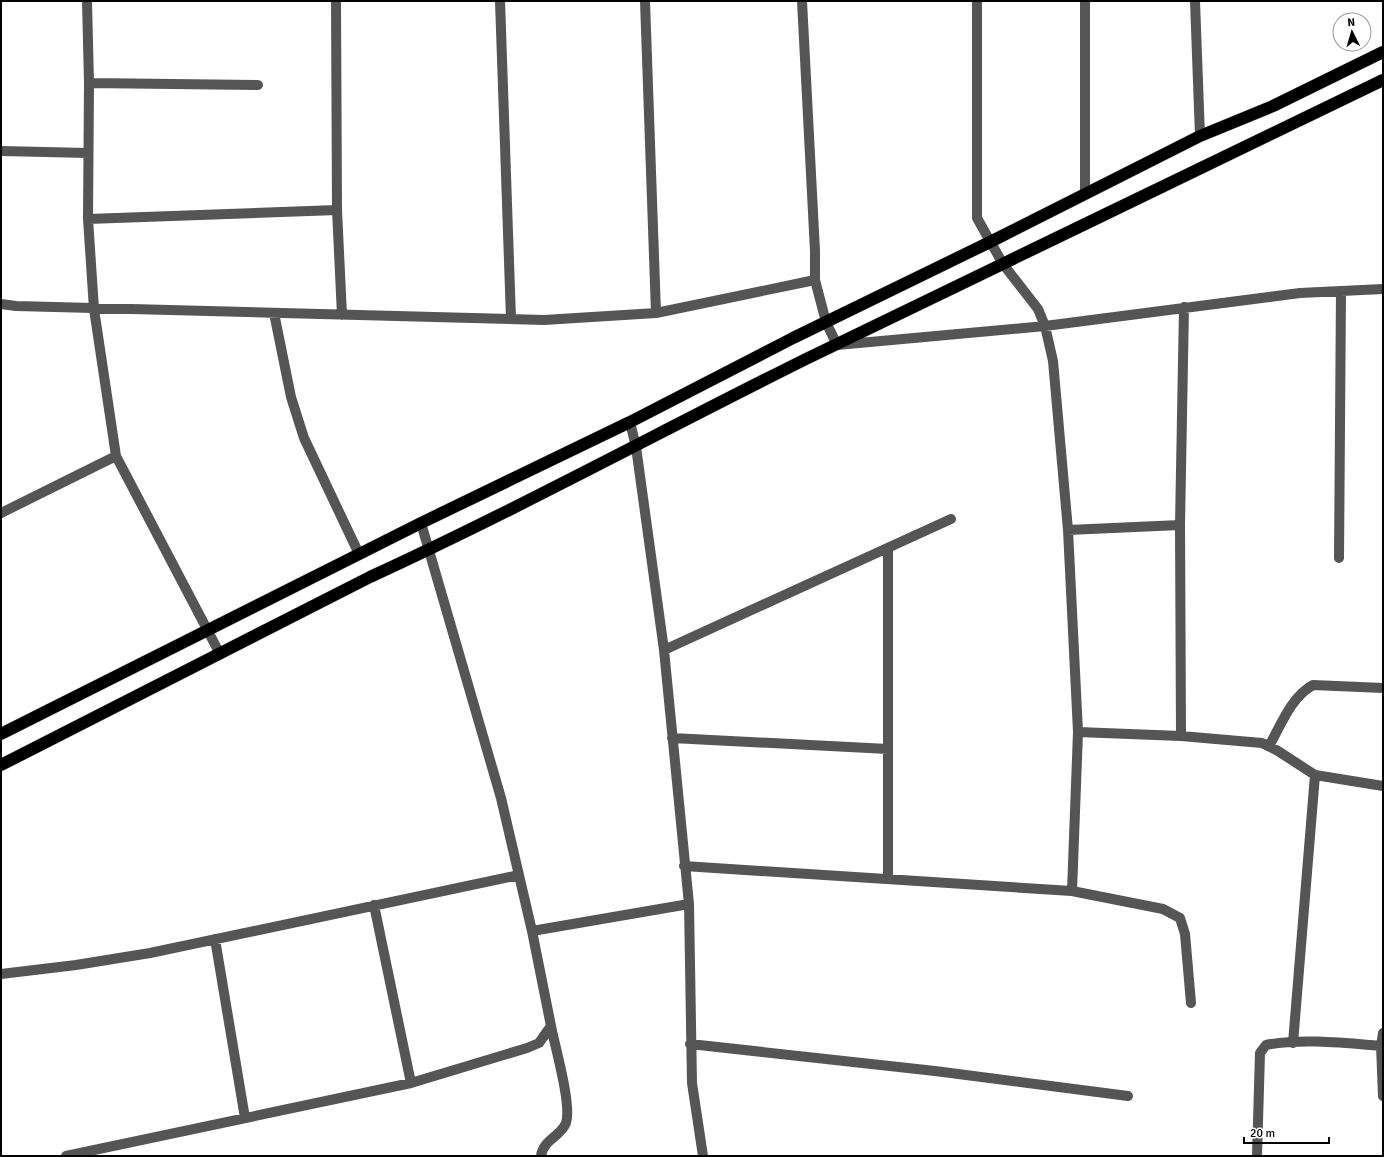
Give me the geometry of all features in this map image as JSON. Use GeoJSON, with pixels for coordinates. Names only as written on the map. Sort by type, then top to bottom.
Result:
{"type":"FeatureCollection","features":[{"type":"Feature","properties":{"kind":"highway"},"geometry":{"type":"LineString","coordinates":[[1,734],[421,522],[630,422],[826,322],[990,242],[1200,136],[1273,106],[1383,52]]}},
{"type":"Feature","properties":{"kind":"highway"},"geometry":{"type":"LineString","coordinates":[[1,765],[370,576],[430,549],[837,345],[1383,80]]}},
{"type":"Feature","properties":{"kind":"street"},"geometry":{"type":"LineString","coordinates":[[87,1],[89,83],[88,219],[94,309],[116,456],[206,630],[220,654]]}},
{"type":"Feature","properties":{"kind":"street"},"geometry":{"type":"LineString","coordinates":[[336,1],[338,210],[342,315]]}},
{"type":"Feature","properties":{"kind":"street"},"geometry":{"type":"LineString","coordinates":[[500,1],[510,319]]}},
{"type":"Feature","properties":{"kind":"street"},"geometry":{"type":"LineString","coordinates":[[645,1],[656,313]]}},
{"type":"Feature","properties":{"kind":"street"},"geometry":{"type":"LineString","coordinates":[[802,1],[815,251],[815,280],[826,322],[837,345],[1045,326],[1300,293],[1383,288]]}},
{"type":"Feature","properties":{"kind":"street"},"geometry":{"type":"LineString","coordinates":[[977,1],[976,206],[979,225],[1003,264],[1038,309],[1045,326],[1053,361],[1068,530],[1078,732],[1072,891]]}},
{"type":"Feature","properties":{"kind":"street"},"geometry":{"type":"LineString","coordinates":[[1085,1],[1085,194]]}},
{"type":"Feature","properties":{"kind":"street"},"geometry":{"type":"LineString","coordinates":[[1194,1],[1200,136]]}},
{"type":"Feature","properties":{"kind":"street"},"geometry":{"type":"LineString","coordinates":[[89,83],[258,85]]}},
{"type":"Feature","properties":{"kind":"street"},"geometry":{"type":"LineString","coordinates":[[1,151],[88,153]]}},
{"type":"Feature","properties":{"kind":"street"},"geometry":{"type":"LineString","coordinates":[[88,219],[338,210]]}},
{"type":"Feature","properties":{"kind":"street"},"geometry":{"type":"LineString","coordinates":[[1,304],[94,309],[544,320],[656,313],[815,280]]}},
{"type":"Feature","properties":{"kind":"street"},"geometry":{"type":"LineString","coordinates":[[1339,558],[1341,291]]}},
{"type":"Feature","properties":{"kind":"street"},"geometry":{"type":"LineString","coordinates":[[1181,736],[1180,525],[1184,307]]}},
{"type":"Feature","properties":{"kind":"street"},"geometry":{"type":"LineString","coordinates":[[274,313],[291,397],[302,432],[358,554]]}},
{"type":"Feature","properties":{"kind":"street"},"geometry":{"type":"LineString","coordinates":[[630,422],[636,447],[664,650],[684,866],[689,904],[690,1044],[692,1083],[703,1156]]}},
{"type":"Feature","properties":{"kind":"street"},"geometry":{"type":"LineString","coordinates":[[1,513],[116,456]]}},
{"type":"Feature","properties":{"kind":"street"},"geometry":{"type":"LineString","coordinates":[[664,650],[950,519]]}},
{"type":"Feature","properties":{"kind":"street"},"geometry":{"type":"LineString","coordinates":[[421,522],[501,798],[532,931],[568,1112],[561,1132],[546,1142],[541,1156]]}},
{"type":"Feature","properties":{"kind":"street"},"geometry":{"type":"LineString","coordinates":[[1068,530],[1180,525]]}},
{"type":"Feature","properties":{"kind":"street"},"geometry":{"type":"LineString","coordinates":[[888,548],[888,879]]}},
{"type":"Feature","properties":{"kind":"street"},"geometry":{"type":"LineString","coordinates":[[1269,746],[1295,700],[1305,689],[1313,685],[1383,688]]}},
{"type":"Feature","properties":{"kind":"street"},"geometry":{"type":"LineString","coordinates":[[1078,732],[1181,736],[1262,743],[1315,775],[1383,786]]}},
{"type":"Feature","properties":{"kind":"street"},"geometry":{"type":"LineString","coordinates":[[672,738],[888,749]]}},
{"type":"Feature","properties":{"kind":"street"},"geometry":{"type":"LineString","coordinates":[[1293,1043],[1315,775]]}},
{"type":"Feature","properties":{"kind":"street"},"geometry":{"type":"LineString","coordinates":[[684,866],[1072,891],[1163,909],[1180,918],[1185,934],[1191,1003]]}},
{"type":"Feature","properties":{"kind":"street"},"geometry":{"type":"LineString","coordinates":[[1,974],[128,957],[519,875]]}},
{"type":"Feature","properties":{"kind":"street"},"geometry":{"type":"LineString","coordinates":[[532,931],[689,904]]}},
{"type":"Feature","properties":{"kind":"street"},"geometry":{"type":"LineString","coordinates":[[374,905],[411,1082]]}},
{"type":"Feature","properties":{"kind":"street"},"geometry":{"type":"LineString","coordinates":[[215,939],[245,1118]]}},
{"type":"Feature","properties":{"kind":"street"},"geometry":{"type":"LineString","coordinates":[[66,1156],[411,1082],[527,1048],[539,1042],[551,1026]]}},
{"type":"Feature","properties":{"kind":"street"},"geometry":{"type":"LineString","coordinates":[[1383,1033],[1381,1046],[1383,1096]]}},
{"type":"Feature","properties":{"kind":"street"},"geometry":{"type":"LineString","coordinates":[[1257,1156],[1260,1053],[1266,1045],[1278,1042],[1339,1043],[1381,1046]]}},
{"type":"Feature","properties":{"kind":"street"},"geometry":{"type":"LineString","coordinates":[[690,1044],[935,1071],[1128,1096]]}}]}
